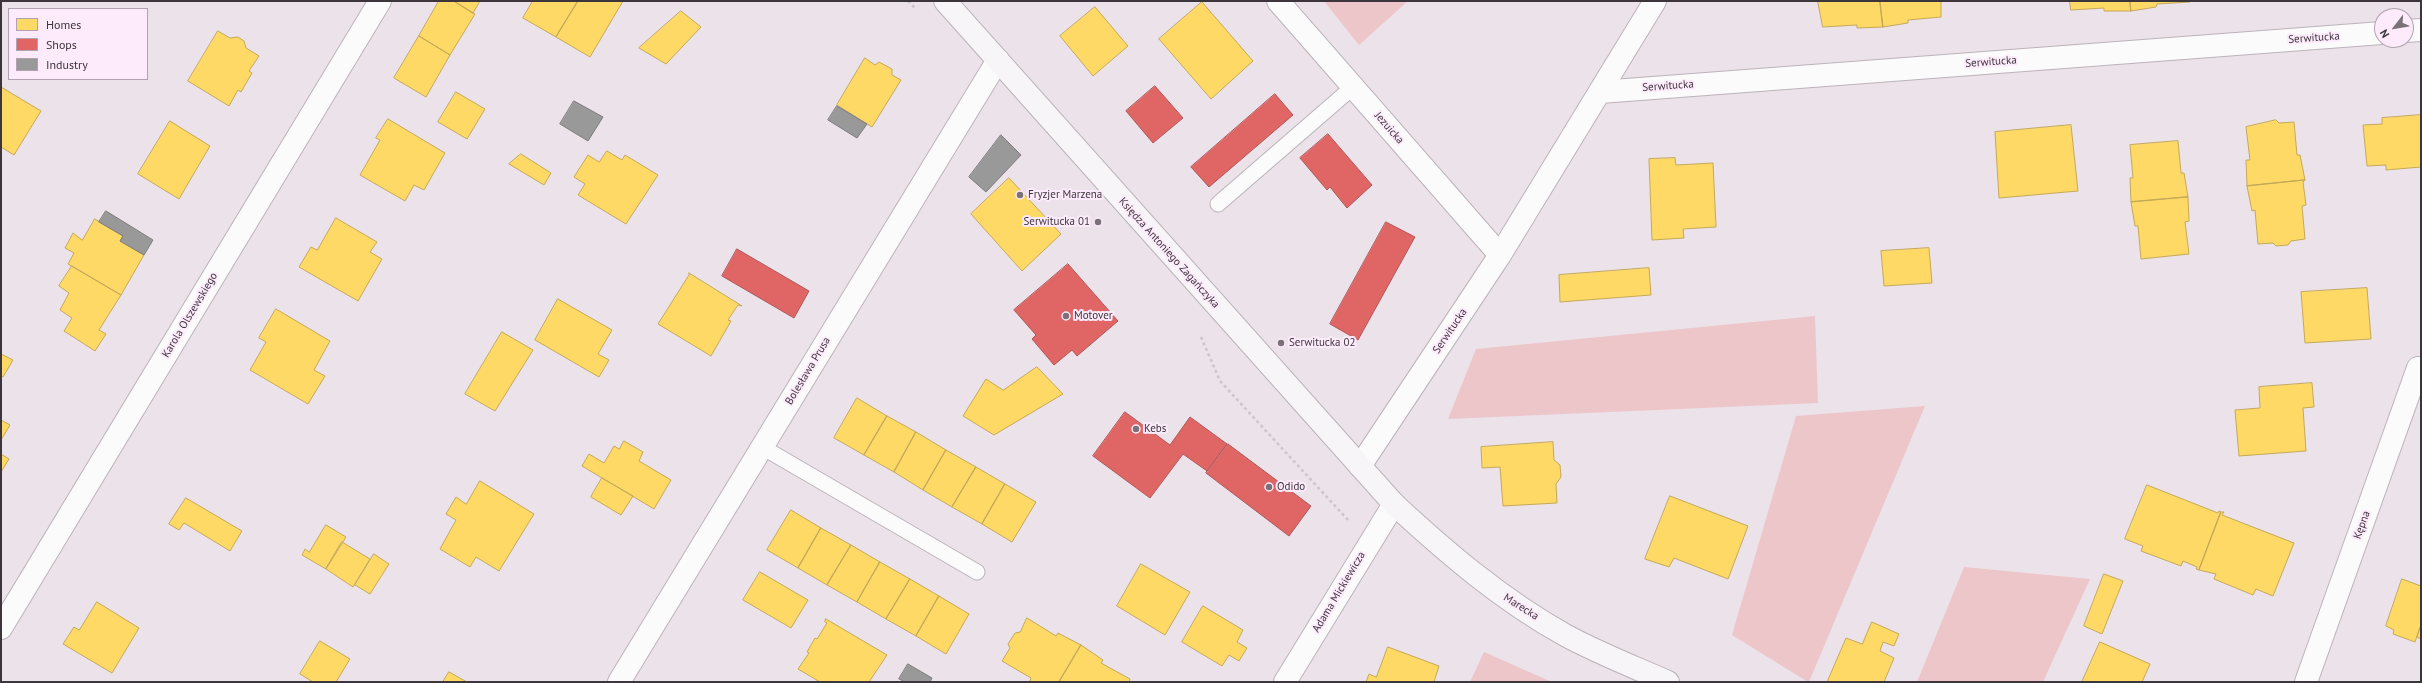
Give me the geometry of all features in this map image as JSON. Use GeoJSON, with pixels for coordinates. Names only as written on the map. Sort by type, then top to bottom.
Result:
{"type":"FeatureCollection","features":[{"type":"Feature","properties":{"kind":"street","name":"Karola Olszewskiego"},"geometry":{"type":"LineString","coordinates":[[1,628],[380,1]]}},
{"type":"Feature","properties":{"kind":"street","name":"Księdza Antoniego Zagańczyka"},"geometry":{"type":"LineString","coordinates":[[945,1],[1394,504]]}},
{"type":"Feature","properties":{"kind":"street","name":"Jezuicka"},"geometry":{"type":"LineString","coordinates":[[1278,1],[1500,255]]}},
{"type":"Feature","properties":{"kind":"street","name":"Serwitucka"},"geometry":{"type":"LineString","coordinates":[[1360,466],[1500,255],[1655,1]]}},
{"type":"Feature","properties":{"kind":"street","name":"Serwitucka"},"geometry":{"type":"LineString","coordinates":[[1600,92],[2374,34]]}},
{"type":"Feature","properties":{"kind":"street","name":"Bolesława Prusa"},"geometry":{"type":"LineString","coordinates":[[619,682],[998,60]]}},
{"type":"Feature","properties":{"kind":"street","name":"Kępna"},"geometry":{"type":"LineString","coordinates":[[2306,682],[2418,368]]}},
{"type":"Feature","properties":{"kind":"street","name":"Adama Mickiewicza"},"geometry":{"type":"LineString","coordinates":[[1285,682],[1394,504]]}},
{"type":"Feature","properties":{"kind":"street","name":"Marecka"},"geometry":{"type":"LineString","coordinates":[[1394,504],[1438,545],[1498,592],[1566,635],[1668,682]]}},
{"type":"Feature","properties":{"kind":"lane"},"geometry":{"type":"LineString","coordinates":[[1218,204],[1353,87]]}},
{"type":"Feature","properties":{"kind":"lane"},"geometry":{"type":"LineString","coordinates":[[762,447],[977,572]]}},
{"type":"Feature","properties":{"kind":"path"},"geometry":{"type":"LineString","coordinates":[[1198,329],[1220,381],[1352,525]]}},
{"type":"Feature","properties":{"kind":"shaded area"},"geometry":{"type":"Polygon","coordinates":[[[1324,1],[1408,1],[1359,45],[1324,1]]]}},
{"type":"Feature","properties":{"kind":"shaded area"},"geometry":{"type":"Polygon","coordinates":[[[1815,316],[1818,403],[1448,419],[1476,349],[1815,316]]]}},
{"type":"Feature","properties":{"kind":"shaded area"},"geometry":{"type":"Polygon","coordinates":[[[1925,406],[1808,682],[1732,635],[1796,416],[1925,406]]]}},
{"type":"Feature","properties":{"kind":"shaded area"},"geometry":{"type":"Polygon","coordinates":[[[1964,567],[2090,579],[2043,682],[1917,682],[1964,567]]]}},
{"type":"Feature","properties":{"kind":"shaded area"},"geometry":{"type":"Polygon","coordinates":[[[1484,652],[1552,682],[1470,682],[1484,652]]]}},
{"type":"Feature","properties":{"kind":"building: Homes"},"geometry":{"type":"Polygon","coordinates":[[[439,1],[454,1],[475,14],[450,55],[419,36],[439,1]]]}},
{"type":"Feature","properties":{"kind":"building: Homes"},"geometry":{"type":"Polygon","coordinates":[[[454,1],[480,1],[473,13],[454,1]]]}},
{"type":"Feature","properties":{"kind":"building: Homes"},"geometry":{"type":"Polygon","coordinates":[[[533,1],[578,1],[556,37],[523,18],[533,1]]]}},
{"type":"Feature","properties":{"kind":"building: Homes"},"geometry":{"type":"Polygon","coordinates":[[[578,1],[623,1],[590,57],[556,37],[578,1]]]}},
{"type":"Feature","properties":{"kind":"building: Homes"},"geometry":{"type":"Polygon","coordinates":[[[1818,1],[1880,1],[1883,27],[1857,28],[1857,25],[1823,27],[1818,1]]]}},
{"type":"Feature","properties":{"kind":"building: Homes"},"geometry":{"type":"Polygon","coordinates":[[[1880,1],[1941,1],[1941,17],[1908,20],[1908,23],[1883,27],[1880,1]]]}},
{"type":"Feature","properties":{"kind":"building: Homes"},"geometry":{"type":"Polygon","coordinates":[[[2070,1],[2130,1],[2131,11],[2104,11],[2104,8],[2071,10],[2070,1]]]}},
{"type":"Feature","properties":{"kind":"building: Homes"},"geometry":{"type":"Polygon","coordinates":[[[2130,1],[2190,2],[2157,4],[2156,7],[2131,11],[2130,1]]]}},
{"type":"Feature","properties":{"kind":"building: Homes"},"geometry":{"type":"Polygon","coordinates":[[[1202,2],[1253,61],[1211,99],[1159,39],[1202,2]]]}},
{"type":"Feature","properties":{"kind":"building: Homes"},"geometry":{"type":"Polygon","coordinates":[[[1095,7],[1128,46],[1093,76],[1060,36],[1095,7]]]}},
{"type":"Feature","properties":{"kind":"building: Homes"},"geometry":{"type":"Polygon","coordinates":[[[681,11],[701,27],[666,64],[639,48],[681,11]]]}},
{"type":"Feature","properties":{"kind":"building: Homes"},"geometry":{"type":"Polygon","coordinates":[[[218,31],[230,38],[238,37],[244,41],[246,48],[259,56],[249,71],[252,73],[241,92],[238,90],[229,106],[188,81],[218,31]]]}},
{"type":"Feature","properties":{"kind":"building: Homes"},"geometry":{"type":"Polygon","coordinates":[[[419,36],[450,55],[426,97],[394,78],[419,36]]]}},
{"type":"Feature","properties":{"kind":"building: Homes"},"geometry":{"type":"Polygon","coordinates":[[[865,58],[875,65],[879,62],[892,69],[892,75],[901,80],[872,127],[837,105],[865,58]]]}},
{"type":"Feature","properties":{"kind":"building: Homes"},"geometry":{"type":"Polygon","coordinates":[[[1,87],[41,111],[14,155],[1,147],[1,87]]]}},
{"type":"Feature","properties":{"kind":"building: Homes"},"geometry":{"type":"Polygon","coordinates":[[[456,92],[485,109],[467,139],[438,122],[456,92]]]}},
{"type":"Feature","properties":{"kind":"building: Homes"},"geometry":{"type":"Polygon","coordinates":[[[2421,115],[2421,167],[2386,170],[2386,165],[2367,166],[2363,125],[2382,124],[2382,118],[2421,115]]]}},
{"type":"Feature","properties":{"kind":"building: Homes"},"geometry":{"type":"Polygon","coordinates":[[[388,119],[445,153],[424,190],[414,185],[405,201],[360,175],[380,140],[376,138],[388,119]]]}},
{"type":"Feature","properties":{"kind":"building: Homes"},"geometry":{"type":"Polygon","coordinates":[[[2276,120],[2279,123],[2294,122],[2297,155],[2300,155],[2305,180],[2247,186],[2246,160],[2250,160],[2246,127],[2276,120]]]}},
{"type":"Feature","properties":{"kind":"building: Homes"},"geometry":{"type":"Polygon","coordinates":[[[170,121],[210,146],[179,199],[138,174],[170,121]]]}},
{"type":"Feature","properties":{"kind":"building: Homes"},"geometry":{"type":"Polygon","coordinates":[[[2071,125],[2078,191],[1999,198],[1995,132],[2071,125]]]}},
{"type":"Feature","properties":{"kind":"building: Homes"},"geometry":{"type":"Polygon","coordinates":[[[2178,141],[2181,173],[2184,173],[2188,197],[2131,202],[2130,178],[2133,178],[2130,145],[2178,141]]]}},
{"type":"Feature","properties":{"kind":"building: Homes"},"geometry":{"type":"Polygon","coordinates":[[[607,151],[622,160],[625,155],[658,175],[626,224],[578,195],[585,184],[574,177],[588,155],[599,162],[607,151]]]}},
{"type":"Feature","properties":{"kind":"building: Homes"},"geometry":{"type":"Polygon","coordinates":[[[521,154],[551,173],[544,185],[509,164],[521,154]]]}},
{"type":"Feature","properties":{"kind":"building: Homes"},"geometry":{"type":"Polygon","coordinates":[[[1675,158],[1676,165],[1713,163],[1716,227],[1683,229],[1684,238],[1652,240],[1649,159],[1675,158]]]}},
{"type":"Feature","properties":{"kind":"building: Homes"},"geometry":{"type":"Polygon","coordinates":[[[1009,178],[1061,234],[1022,271],[971,214],[1009,178]]]}},
{"type":"Feature","properties":{"kind":"building: Homes"},"geometry":{"type":"Polygon","coordinates":[[[2305,180],[2303,182],[2306,205],[2302,206],[2305,239],[2291,241],[2288,245],[2276,246],[2273,243],[2258,244],[2255,210],[2252,211],[2247,186],[2305,180]]]}},
{"type":"Feature","properties":{"kind":"building: Homes"},"geometry":{"type":"Polygon","coordinates":[[[2188,197],[2189,221],[2185,222],[2189,254],[2141,259],[2138,226],[2135,226],[2131,202],[2188,197]]]}},
{"type":"Feature","properties":{"kind":"building: Homes"},"geometry":{"type":"Polygon","coordinates":[[[336,218],[377,242],[370,252],[382,259],[358,301],[299,267],[311,247],[317,250],[336,218]]]}},
{"type":"Feature","properties":{"kind":"building: Homes"},"geometry":{"type":"Polygon","coordinates":[[[95,219],[123,236],[120,241],[144,255],[121,295],[68,264],[74,253],[65,248],[73,233],[82,240],[95,219]]]}},
{"type":"Feature","properties":{"kind":"building: Homes"},"geometry":{"type":"Polygon","coordinates":[[[1929,248],[1932,283],[1884,286],[1881,251],[1929,248]]]}},
{"type":"Feature","properties":{"kind":"building: Homes"},"geometry":{"type":"Polygon","coordinates":[[[72,266],[121,295],[99,330],[106,334],[95,351],[64,331],[72,318],[60,310],[69,293],[59,286],[72,266]]]}},
{"type":"Feature","properties":{"kind":"building: Homes"},"geometry":{"type":"Polygon","coordinates":[[[1649,268],[1651,295],[1560,302],[1559,275],[1649,268]]]}},
{"type":"Feature","properties":{"kind":"building: Homes"},"geometry":{"type":"Polygon","coordinates":[[[689,273],[742,306],[738,305],[728,320],[731,321],[711,356],[658,324],[689,273]]]}},
{"type":"Feature","properties":{"kind":"building: Homes"},"geometry":{"type":"Polygon","coordinates":[[[2367,288],[2371,339],[2305,343],[2301,292],[2367,288]]]}},
{"type":"Feature","properties":{"kind":"building: Homes"},"geometry":{"type":"Polygon","coordinates":[[[558,299],[612,330],[598,354],[609,360],[599,377],[535,340],[558,299]]]}},
{"type":"Feature","properties":{"kind":"building: Homes"},"geometry":{"type":"Polygon","coordinates":[[[276,309],[330,341],[314,370],[325,376],[308,404],[250,370],[266,342],[259,338],[276,309]]]}},
{"type":"Feature","properties":{"kind":"building: Homes"},"geometry":{"type":"Polygon","coordinates":[[[502,332],[533,350],[495,411],[465,394],[502,332]]]}},
{"type":"Feature","properties":{"kind":"building: Homes"},"geometry":{"type":"Polygon","coordinates":[[[1,354],[13,360],[3,377],[1,376],[1,354]]]}},
{"type":"Feature","properties":{"kind":"building: Homes"},"geometry":{"type":"Polygon","coordinates":[[[1037,367],[1063,394],[994,435],[963,416],[986,379],[1003,390],[1037,367]]]}},
{"type":"Feature","properties":{"kind":"building: Homes"},"geometry":{"type":"Polygon","coordinates":[[[2312,383],[2314,407],[2303,408],[2306,451],[2239,456],[2235,410],[2260,408],[2259,387],[2312,383]]]}},
{"type":"Feature","properties":{"kind":"building: Homes"},"geometry":{"type":"Polygon","coordinates":[[[857,398],[887,416],[864,455],[834,438],[857,398]]]}},
{"type":"Feature","properties":{"kind":"building: Homes"},"geometry":{"type":"Polygon","coordinates":[[[887,416],[916,432],[894,472],[864,455],[887,416]]]}},
{"type":"Feature","properties":{"kind":"building: Homes"},"geometry":{"type":"Polygon","coordinates":[[[1,420],[10,425],[1,440],[1,420]]]}},
{"type":"Feature","properties":{"kind":"building: Homes"},"geometry":{"type":"Polygon","coordinates":[[[916,432],[946,450],[923,490],[894,472],[916,432]]]}},
{"type":"Feature","properties":{"kind":"building: Homes"},"geometry":{"type":"Polygon","coordinates":[[[624,441],[643,452],[639,461],[671,480],[654,509],[582,466],[589,454],[604,463],[614,446],[619,449],[624,441]]]}},
{"type":"Feature","properties":{"kind":"building: Homes"},"geometry":{"type":"Polygon","coordinates":[[[1553,442],[1554,460],[1560,465],[1561,477],[1556,484],[1557,503],[1503,506],[1500,467],[1482,468],[1481,447],[1553,442]]]}},
{"type":"Feature","properties":{"kind":"building: Homes"},"geometry":{"type":"Polygon","coordinates":[[[946,450],[976,467],[952,507],[923,490],[946,450]]]}},
{"type":"Feature","properties":{"kind":"building: Homes"},"geometry":{"type":"Polygon","coordinates":[[[1,454],[9,459],[1,472],[1,454]]]}},
{"type":"Feature","properties":{"kind":"building: Homes"},"geometry":{"type":"Polygon","coordinates":[[[976,467],[1005,484],[982,524],[952,507],[976,467]]]}},
{"type":"Feature","properties":{"kind":"building: Homes"},"geometry":{"type":"Polygon","coordinates":[[[602,478],[633,496],[621,515],[591,497],[602,478]]]}},
{"type":"Feature","properties":{"kind":"building: Homes"},"geometry":{"type":"Polygon","coordinates":[[[480,481],[534,514],[499,571],[476,557],[470,567],[440,549],[456,520],[446,514],[456,497],[466,504],[480,481]]]}},
{"type":"Feature","properties":{"kind":"building: Homes"},"geometry":{"type":"Polygon","coordinates":[[[1005,484],[1036,502],[1012,542],[982,524],[1005,484]]]}},
{"type":"Feature","properties":{"kind":"building: Homes"},"geometry":{"type":"Polygon","coordinates":[[[2147,485],[2218,513],[2219,511],[2221,512],[2199,570],[2196,569],[2197,567],[2183,561],[2181,566],[2141,551],[2143,546],[2125,539],[2147,485]]]}},
{"type":"Feature","properties":{"kind":"building: Homes"},"geometry":{"type":"Polygon","coordinates":[[[1670,496],[1748,526],[1728,579],[1674,558],[1669,567],[1645,559],[1670,496]]]}},
{"type":"Feature","properties":{"kind":"building: Homes"},"geometry":{"type":"Polygon","coordinates":[[[186,498],[242,531],[230,551],[184,523],[179,530],[169,524],[186,498]]]}},
{"type":"Feature","properties":{"kind":"building: Homes"},"geometry":{"type":"Polygon","coordinates":[[[791,510],[821,528],[798,568],[767,550],[791,510]]]}},
{"type":"Feature","properties":{"kind":"building: Homes"},"geometry":{"type":"Polygon","coordinates":[[[2221,512],[2224,512],[2222,515],[2294,543],[2273,596],[2256,589],[2253,595],[2214,579],[2216,574],[2199,570],[2221,512]]]}},
{"type":"Feature","properties":{"kind":"building: Homes"},"geometry":{"type":"Polygon","coordinates":[[[326,525],[346,537],[326,569],[302,555],[305,549],[309,552],[326,525]]]}},
{"type":"Feature","properties":{"kind":"building: Homes"},"geometry":{"type":"Polygon","coordinates":[[[821,528],[851,545],[827,585],[798,568],[821,528]]]}},
{"type":"Feature","properties":{"kind":"building: Homes"},"geometry":{"type":"Polygon","coordinates":[[[342,542],[370,559],[353,587],[326,569],[342,542]]]}},
{"type":"Feature","properties":{"kind":"building: Homes"},"geometry":{"type":"Polygon","coordinates":[[[851,545],[880,562],[857,602],[827,585],[851,545]]]}},
{"type":"Feature","properties":{"kind":"building: Homes"},"geometry":{"type":"Polygon","coordinates":[[[374,554],[389,564],[370,594],[355,585],[374,554]]]}},
{"type":"Feature","properties":{"kind":"building: Homes"},"geometry":{"type":"Polygon","coordinates":[[[880,562],[910,579],[886,619],[857,602],[880,562]]]}},
{"type":"Feature","properties":{"kind":"building: Homes"},"geometry":{"type":"Polygon","coordinates":[[[1141,564],[1190,592],[1165,635],[1117,606],[1141,564]]]}},
{"type":"Feature","properties":{"kind":"building: Homes"},"geometry":{"type":"Polygon","coordinates":[[[760,572],[808,600],[791,628],[743,600],[760,572]]]}},
{"type":"Feature","properties":{"kind":"building: Homes"},"geometry":{"type":"Polygon","coordinates":[[[2104,574],[2123,581],[2102,634],[2084,626],[2104,574]]]}},
{"type":"Feature","properties":{"kind":"building: Homes"},"geometry":{"type":"Polygon","coordinates":[[[910,579],[939,596],[916,636],[886,619],[910,579]]]}},
{"type":"Feature","properties":{"kind":"building: Homes"},"geometry":{"type":"Polygon","coordinates":[[[2402,579],[2421,586],[2421,625],[2415,642],[2393,634],[2394,630],[2386,626],[2402,579]]]}},
{"type":"Feature","properties":{"kind":"building: Homes"},"geometry":{"type":"Polygon","coordinates":[[[939,596],[969,614],[946,654],[916,636],[939,596]]]}},
{"type":"Feature","properties":{"kind":"building: Homes"},"geometry":{"type":"Polygon","coordinates":[[[97,602],[139,628],[112,673],[63,644],[74,627],[79,630],[97,602]]]}},
{"type":"Feature","properties":{"kind":"building: Homes"},"geometry":{"type":"Polygon","coordinates":[[[1203,606],[1243,630],[1237,642],[1247,648],[1239,661],[1229,655],[1222,666],[1182,642],[1203,606]]]}},
{"type":"Feature","properties":{"kind":"building: Homes"},"geometry":{"type":"Polygon","coordinates":[[[1027,618],[1056,636],[1058,633],[1081,645],[1059,682],[1032,682],[1030,681],[1031,678],[1002,661],[1010,648],[1008,644],[1015,633],[1020,632],[1027,618]]]}},
{"type":"Feature","properties":{"kind":"building: Homes"},"geometry":{"type":"Polygon","coordinates":[[[826,619],[887,655],[869,682],[820,682],[798,669],[809,653],[807,652],[815,638],[817,639],[827,623],[825,622],[826,619]]]}},
{"type":"Feature","properties":{"kind":"building: Homes"},"geometry":{"type":"Polygon","coordinates":[[[1872,622],[1899,634],[1894,646],[1883,642],[1880,651],[1894,658],[1884,682],[1827,682],[1846,638],[1862,644],[1872,622]]]}},
{"type":"Feature","properties":{"kind":"building: Homes"},"geometry":{"type":"Polygon","coordinates":[[[2421,625],[2421,639],[2417,637],[2421,625]]]}},
{"type":"Feature","properties":{"kind":"building: Homes"},"geometry":{"type":"Polygon","coordinates":[[[320,641],[350,659],[336,682],[313,682],[300,674],[320,641]]]}},
{"type":"Feature","properties":{"kind":"building: Homes"},"geometry":{"type":"Polygon","coordinates":[[[2100,642],[2150,664],[2142,682],[2082,682],[2100,642]]]}},
{"type":"Feature","properties":{"kind":"building: Homes"},"geometry":{"type":"Polygon","coordinates":[[[1081,645],[1103,660],[1101,663],[1130,679],[1129,682],[1059,682],[1081,645]]]}},
{"type":"Feature","properties":{"kind":"building: Homes"},"geometry":{"type":"Polygon","coordinates":[[[1388,647],[1439,666],[1434,682],[1366,682],[1369,674],[1376,677],[1388,647]]]}},
{"type":"Feature","properties":{"kind":"building: Homes"},"geometry":{"type":"Polygon","coordinates":[[[449,672],[467,682],[443,682],[449,672]]]}},
{"type":"Feature","properties":{"kind":"building: Shops"},"geometry":{"type":"Polygon","coordinates":[[[1155,86],[1183,118],[1153,143],[1126,111],[1155,86]]]}},
{"type":"Feature","properties":{"kind":"building: Shops"},"geometry":{"type":"Polygon","coordinates":[[[1275,94],[1293,115],[1209,187],[1191,167],[1275,94]]]}},
{"type":"Feature","properties":{"kind":"building: Shops"},"geometry":{"type":"Polygon","coordinates":[[[1328,134],[1372,185],[1347,208],[1330,187],[1327,190],[1300,158],[1328,134]]]}},
{"type":"Feature","properties":{"kind":"building: Shops"},"geometry":{"type":"Polygon","coordinates":[[[1386,222],[1415,237],[1358,340],[1330,324],[1386,222]]]}},
{"type":"Feature","properties":{"kind":"building: Shops"},"geometry":{"type":"Polygon","coordinates":[[[737,249],[809,291],[794,318],[722,276],[737,249]]]}},
{"type":"Feature","properties":{"kind":"building: Shops","name":"Motover"},"geometry":{"type":"Polygon","coordinates":[[[1068,264],[1118,321],[1077,356],[1072,350],[1054,365],[1032,339],[1036,335],[1014,310],[1068,264]]]}},
{"type":"Feature","properties":{"kind":"building: Shops"},"geometry":{"type":"Polygon","coordinates":[[[1125,412],[1170,445],[1190,417],[1227,444],[1207,471],[1183,454],[1150,498],[1093,456],[1125,412]]]}},
{"type":"Feature","properties":{"kind":"building: Shops"},"geometry":{"type":"Polygon","coordinates":[[[1228,444],[1311,506],[1289,536],[1206,473],[1228,444]]]}},
{"type":"Feature","properties":{"kind":"building: Industry"},"geometry":{"type":"Polygon","coordinates":[[[574,101],[603,117],[588,141],[560,124],[574,101]]]}},
{"type":"Feature","properties":{"kind":"building: Industry"},"geometry":{"type":"Polygon","coordinates":[[[837,106],[867,124],[857,138],[828,120],[837,106]]]}},
{"type":"Feature","properties":{"kind":"building: Industry"},"geometry":{"type":"Polygon","coordinates":[[[1001,135],[1021,155],[986,192],[969,177],[1001,135]]]}},
{"type":"Feature","properties":{"kind":"building: Industry"},"geometry":{"type":"Polygon","coordinates":[[[106,211],[153,240],[144,255],[120,241],[123,236],[99,222],[106,211]]]}},
{"type":"Feature","properties":{"kind":"building: Industry"},"geometry":{"type":"Polygon","coordinates":[[[908,664],[932,678],[930,682],[905,682],[899,679],[908,664]]]}},
{"type":"Feature","properties":{"kind":"place","name":"Fryzjer Marzena"},"geometry":{"type":"Point","coordinates":[1020,195]}},
{"type":"Feature","properties":{"kind":"place","name":"Serwitucka 01"},"geometry":{"type":"Point","coordinates":[1098,222]}},
{"type":"Feature","properties":{"kind":"place","name":"Motover"},"geometry":{"type":"Point","coordinates":[1066,316]}},
{"type":"Feature","properties":{"kind":"place","name":"Serwitucka 02"},"geometry":{"type":"Point","coordinates":[1281,343]}},
{"type":"Feature","properties":{"kind":"place","name":"Kebs"},"geometry":{"type":"Point","coordinates":[1136,429]}},
{"type":"Feature","properties":{"kind":"place","name":"Odido"},"geometry":{"type":"Point","coordinates":[1269,487]}}]}
